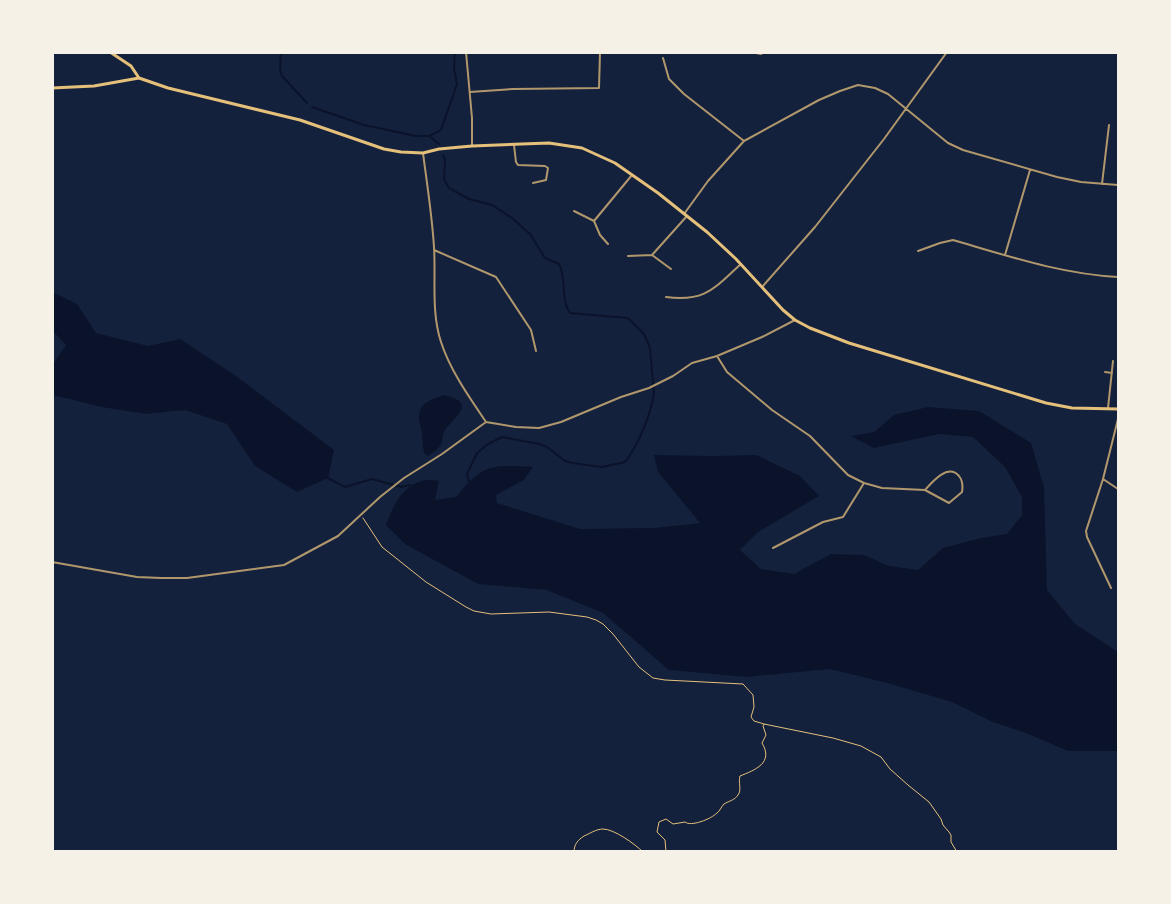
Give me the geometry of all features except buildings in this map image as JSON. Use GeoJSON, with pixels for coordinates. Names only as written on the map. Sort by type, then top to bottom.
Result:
{"type":"FeatureCollection","features":[{"type":"Feature","properties":{"kind":"main road"},"geometry":{"type":"LineString","coordinates":[[110,52],[131,66],[139,78]]}},
{"type":"Feature","properties":{"kind":"main road"},"geometry":{"type":"LineString","coordinates":[[52,88],[94,86],[139,78],[168,88],[300,120],[384,149],[401,152],[422,153],[439,149],[472,146],[548,143],[582,148],[615,163],[707,232],[795,320],[810,328],[850,343],[1024,397],[1072,408],[1118,409]]}},
{"type":"Feature","properties":{"kind":"street"},"geometry":{"type":"LineString","coordinates":[[466,52],[472,146]]}},
{"type":"Feature","properties":{"kind":"street"},"geometry":{"type":"LineString","coordinates":[[470,92],[513,89],[599,88],[600,52]]}},
{"type":"Feature","properties":{"kind":"street"},"geometry":{"type":"LineString","coordinates":[[751,52],[761,54],[764,52]]}},
{"type":"Feature","properties":{"kind":"street"},"geometry":{"type":"LineString","coordinates":[[762,287],[815,227],[906,109],[947,52]]}},
{"type":"Feature","properties":{"kind":"street"},"geometry":{"type":"LineString","coordinates":[[663,58],[669,79],[684,94],[744,141]]}},
{"type":"Feature","properties":{"kind":"street"},"geometry":{"type":"LineString","coordinates":[[652,255],[685,215],[708,181],[744,141],[840,90],[858,85],[875,88],[888,94],[948,143],[963,150],[1030,170],[1081,182],[1118,185]]}},
{"type":"Feature","properties":{"kind":"street"},"geometry":{"type":"LineString","coordinates":[[1102,184],[1109,125]]}},
{"type":"Feature","properties":{"kind":"street"},"geometry":{"type":"LineString","coordinates":[[514,145],[518,165],[545,166],[548,168],[546,180],[532,183]]}},
{"type":"Feature","properties":{"kind":"street"},"geometry":{"type":"LineString","coordinates":[[422,153],[432,213],[434,283],[440,341],[449,361],[486,422]]}},
{"type":"Feature","properties":{"kind":"street"},"geometry":{"type":"LineString","coordinates":[[1006,254],[1030,170]]}},
{"type":"Feature","properties":{"kind":"street"},"geometry":{"type":"LineString","coordinates":[[594,221],[632,175]]}},
{"type":"Feature","properties":{"kind":"street"},"geometry":{"type":"LineString","coordinates":[[574,211],[594,221],[600,235],[608,244]]}},
{"type":"Feature","properties":{"kind":"street"},"geometry":{"type":"LineString","coordinates":[[918,250],[953,240],[1028,262],[1068,271],[1118,277]]}},
{"type":"Feature","properties":{"kind":"street"},"geometry":{"type":"LineString","coordinates":[[434,250],[496,277],[531,330],[536,351]]}},
{"type":"Feature","properties":{"kind":"street"},"geometry":{"type":"LineString","coordinates":[[628,256],[652,255],[671,269]]}},
{"type":"Feature","properties":{"kind":"street"},"geometry":{"type":"LineString","coordinates":[[666,297],[684,299],[707,293],[741,264]]}},
{"type":"Feature","properties":{"kind":"street"},"geometry":{"type":"LineString","coordinates":[[52,562],[137,577],[153,578],[188,578],[284,565],[338,536],[380,497],[404,478],[442,454],[486,422],[516,427],[539,428],[561,422],[621,397],[649,388],[673,376],[692,363],[716,356],[762,337],[795,320]]}},
{"type":"Feature","properties":{"kind":"street"},"geometry":{"type":"LineString","coordinates":[[716,356],[727,372],[772,410],[810,436],[848,476],[864,484],[882,488],[925,490],[949,503],[962,492],[962,482],[956,473],[943,474],[925,490]]}},
{"type":"Feature","properties":{"kind":"street"},"geometry":{"type":"LineString","coordinates":[[1108,410],[1113,361]]}},
{"type":"Feature","properties":{"kind":"street"},"geometry":{"type":"LineString","coordinates":[[1105,372],[1112,373]]}},
{"type":"Feature","properties":{"kind":"street"},"geometry":{"type":"LineString","coordinates":[[1111,588],[1086,531],[1103,479],[1118,419]]}},
{"type":"Feature","properties":{"kind":"street"},"geometry":{"type":"LineString","coordinates":[[1103,479],[1118,489]]}},
{"type":"Feature","properties":{"kind":"street"},"geometry":{"type":"LineString","coordinates":[[773,548],[823,522],[842,517],[864,484]]}},
{"type":"Feature","properties":{"kind":"path"},"geometry":{"type":"LineString","coordinates":[[361,516],[382,547],[426,582],[474,611],[491,614],[549,612],[587,617],[603,624],[631,658],[653,678],[743,684],[752,696],[754,707],[751,717],[754,722],[861,746],[880,757],[908,786],[929,802],[951,835],[951,842],[957,852]]}},
{"type":"Feature","properties":{"kind":"path"},"geometry":{"type":"LineString","coordinates":[[666,852],[665,840],[657,832],[659,822],[666,820],[673,824],[684,822],[691,824],[705,820],[719,813],[723,805],[737,797],[740,790],[740,776],[753,771],[766,758],[765,748],[762,743],[766,735],[762,726],[764,724]]}},
{"type":"Feature","properties":{"kind":"path"},"geometry":{"type":"LineString","coordinates":[[574,852],[574,846],[580,839],[604,829],[614,832],[643,852]]}},
{"type":"Feature","properties":{"kind":"water"},"geometry":{"type":"Polygon","coordinates":[[[53,292],[77,304],[96,333],[148,346],[180,339],[236,376],[334,450],[328,478],[297,492],[255,466],[227,424],[185,410],[146,414],[102,407],[53,395],[53,364],[66,345],[53,331],[53,292]]]}},
{"type":"Feature","properties":{"kind":"water"},"geometry":{"type":"Polygon","coordinates":[[[444,395],[460,402],[461,410],[444,432],[439,447],[428,456],[423,449],[419,413],[427,402],[444,395]]]}},
{"type":"Feature","properties":{"kind":"water"},"geometry":{"type":"Polygon","coordinates":[[[928,407],[979,411],[1031,443],[1044,487],[1047,590],[1075,624],[1118,652],[1118,751],[1068,751],[1026,733],[993,722],[952,702],[830,669],[747,677],[669,670],[603,613],[547,590],[478,584],[405,544],[386,525],[394,507],[405,491],[420,482],[429,480],[439,481],[435,500],[456,497],[481,472],[489,468],[507,466],[533,467],[524,480],[496,495],[497,503],[580,529],[654,528],[700,523],[658,472],[654,455],[756,455],[800,476],[819,496],[758,532],[740,550],[761,569],[794,574],[831,554],[864,555],[889,566],[918,570],[943,548],[981,538],[1007,534],[1022,515],[1022,497],[1005,467],[973,437],[939,434],[874,448],[851,436],[874,432],[894,415],[928,407]]]}},
{"type":"Feature","properties":{"kind":"waterway"},"geometry":{"type":"LineString","coordinates":[[281,52],[280,69],[282,76],[307,103]]}},
{"type":"Feature","properties":{"kind":"waterway"},"geometry":{"type":"LineString","coordinates":[[312,107],[364,125],[416,136],[429,136],[441,130],[457,84],[454,68],[455,52]]}},
{"type":"Feature","properties":{"kind":"waterway"},"geometry":{"type":"LineString","coordinates":[[429,136],[439,144]]}},
{"type":"Feature","properties":{"kind":"waterway"},"geometry":{"type":"LineString","coordinates":[[443,155],[445,160],[444,179],[449,188],[469,199],[492,205],[512,218],[530,234],[545,258],[559,264],[563,276],[565,302],[570,313],[628,318],[644,334],[650,348],[654,393],[643,429],[635,447],[625,462],[602,467],[572,463],[565,461],[547,447],[539,444],[502,437],[488,444],[477,453],[467,474],[469,482]]}},
{"type":"Feature","properties":{"kind":"waterway"},"geometry":{"type":"LineString","coordinates":[[328,478],[345,487],[372,479],[401,487],[410,485]]}}]}
